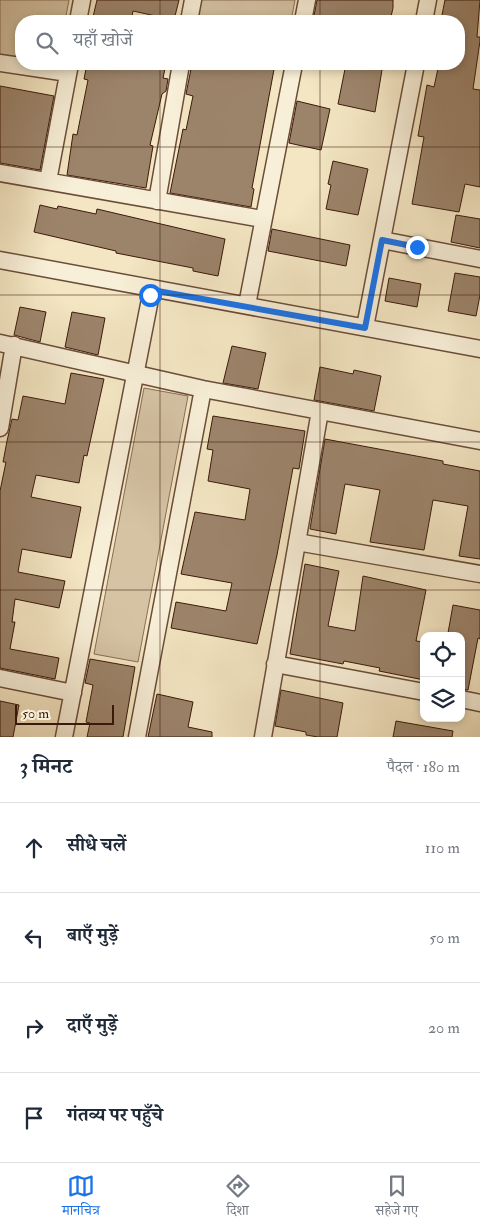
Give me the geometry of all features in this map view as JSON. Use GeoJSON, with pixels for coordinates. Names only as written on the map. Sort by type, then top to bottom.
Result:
{"type":"FeatureCollection","features":[{"type":"Feature","properties":{"kind":"street"},"geometry":{"type":"LineString","coordinates":[[79,15],[82,0]]}},
{"type":"Feature","properties":{"kind":"street"},"geometry":{"type":"LineString","coordinates":[[190,15],[193,0]]}},
{"type":"Feature","properties":{"kind":"street"},"geometry":{"type":"LineString","coordinates":[[304,15],[307,0]]}},
{"type":"Feature","properties":{"kind":"street"},"geometry":{"type":"LineString","coordinates":[[425,15],[428,0]]}},
{"type":"Feature","properties":{"kind":"street"},"geometry":{"type":"LineString","coordinates":[[0,63],[15,64]]}},
{"type":"Feature","properties":{"kind":"street"},"geometry":{"type":"LineString","coordinates":[[48,181],[69,70]]}},
{"type":"Feature","properties":{"kind":"street"},"geometry":{"type":"LineString","coordinates":[[157,201],[180,70]]}},
{"type":"Feature","properties":{"kind":"street"},"geometry":{"type":"LineString","coordinates":[[246,305],[293,70]]}},
{"type":"Feature","properties":{"kind":"street"},"geometry":{"type":"LineString","coordinates":[[365,328],[415,70]]}},
{"type":"Feature","properties":{"kind":"street"},"geometry":{"type":"LineString","coordinates":[[0,172],[262,219]]}},
{"type":"Feature","properties":{"kind":"street"},"geometry":{"type":"LineString","coordinates":[[382,240],[480,259]]}},
{"type":"Feature","properties":{"kind":"street"},"geometry":{"type":"LineString","coordinates":[[0,260],[152,290],[246,305],[480,349]]}},
{"type":"Feature","properties":{"kind":"street"},"geometry":{"type":"LineString","coordinates":[[64,737],[134,373],[152,290]]}},
{"type":"Feature","properties":{"kind":"street"},"geometry":{"type":"LineString","coordinates":[[0,428],[7,344],[203,389],[480,441]]}},
{"type":"Feature","properties":{"kind":"street"},"geometry":{"type":"LineString","coordinates":[[137,737],[203,389]]}},
{"type":"Feature","properties":{"kind":"street"},"geometry":{"type":"LineString","coordinates":[[262,737],[320,411]]}},
{"type":"Feature","properties":{"kind":"street"},"geometry":{"type":"LineString","coordinates":[[297,542],[480,574]]}},
{"type":"Feature","properties":{"kind":"street"},"geometry":{"type":"LineString","coordinates":[[276,664],[420,691]]}},
{"type":"Feature","properties":{"kind":"street"},"geometry":{"type":"LineString","coordinates":[[0,678],[72,692]]}},
{"type":"Feature","properties":{"kind":"street"},"geometry":{"type":"LineString","coordinates":[[465,700],[480,703]]}},
{"type":"Feature","properties":{"kind":"shaded area"},"geometry":{"type":"Polygon","coordinates":[[[0,0],[69,0],[66,15],[15,15],[15,61],[0,58],[0,0]]]}},
{"type":"Feature","properties":{"kind":"shaded area"},"geometry":{"type":"Polygon","coordinates":[[[200,0],[295,0],[292,15],[197,15],[200,0]]]}},
{"type":"Feature","properties":{"kind":"shaded area"},"geometry":{"type":"Polygon","coordinates":[[[144,388],[188,396],[138,662],[94,654],[144,388]]]}},
{"type":"Feature","properties":{"kind":"building"},"geometry":{"type":"Polygon","coordinates":[[[97,0],[179,0],[175,15],[151,15],[133,11],[132,15],[93,15],[97,0]]]}},
{"type":"Feature","properties":{"kind":"building"},"geometry":{"type":"Polygon","coordinates":[[[317,0],[393,0],[391,15],[314,15],[317,0]]]}},
{"type":"Feature","properties":{"kind":"building"},"geometry":{"type":"Polygon","coordinates":[[[445,0],[480,0],[477,37],[480,37],[480,41],[473,89],[480,90],[480,187],[465,184],[459,212],[412,204],[424,137],[418,136],[427,85],[434,87],[438,70],[465,70],[465,15],[442,15],[445,0]]]}},
{"type":"Feature","properties":{"kind":"building"},"geometry":{"type":"Polygon","coordinates":[[[86,70],[165,70],[163,78],[168,79],[166,91],[162,94],[150,145],[153,146],[146,188],[67,175],[73,134],[77,135],[88,80],[84,79],[86,70]]]}},
{"type":"Feature","properties":{"kind":"building"},"geometry":{"type":"Polygon","coordinates":[[[191,70],[274,70],[252,188],[254,189],[251,207],[170,193],[183,129],[186,130],[193,96],[186,94],[191,70]]]}},
{"type":"Feature","properties":{"kind":"building"},"geometry":{"type":"Polygon","coordinates":[[[345,70],[382,70],[375,112],[338,104],[345,70]]]}},
{"type":"Feature","properties":{"kind":"building"},"geometry":{"type":"Polygon","coordinates":[[[0,86],[54,96],[40,170],[0,163],[0,86]]]}},
{"type":"Feature","properties":{"kind":"building"},"geometry":{"type":"Polygon","coordinates":[[[297,101],[330,109],[321,150],[289,143],[297,101]]]}},
{"type":"Feature","properties":{"kind":"building"},"geometry":{"type":"Polygon","coordinates":[[[333,161],[368,169],[358,215],[326,209],[331,185],[328,184],[333,161]]]}},
{"type":"Feature","properties":{"kind":"building"},"geometry":{"type":"Polygon","coordinates":[[[40,205],[57,209],[58,206],[96,214],[97,209],[225,239],[218,276],[193,271],[193,268],[116,253],[116,251],[34,232],[40,205]]]}},
{"type":"Feature","properties":{"kind":"building"},"geometry":{"type":"Polygon","coordinates":[[[456,215],[480,219],[480,248],[451,242],[456,215]]]}},
{"type":"Feature","properties":{"kind":"building"},"geometry":{"type":"Polygon","coordinates":[[[272,229],[350,245],[346,266],[268,251],[272,229]]]}},
{"type":"Feature","properties":{"kind":"building"},"geometry":{"type":"Polygon","coordinates":[[[455,273],[480,277],[480,295],[476,316],[448,311],[455,273]]]}},
{"type":"Feature","properties":{"kind":"building"},"geometry":{"type":"Polygon","coordinates":[[[389,278],[421,284],[417,307],[385,301],[389,278]]]}},
{"type":"Feature","properties":{"kind":"building"},"geometry":{"type":"Polygon","coordinates":[[[20,307],[46,312],[40,342],[14,335],[20,307]]]}},
{"type":"Feature","properties":{"kind":"building"},"geometry":{"type":"Polygon","coordinates":[[[72,312],[105,318],[98,355],[65,347],[72,312]]]}},
{"type":"Feature","properties":{"kind":"building"},"geometry":{"type":"Polygon","coordinates":[[[232,346],[266,353],[258,389],[223,383],[232,346]]]}},
{"type":"Feature","properties":{"kind":"building"},"geometry":{"type":"Polygon","coordinates":[[[320,367],[353,374],[354,370],[381,376],[374,411],[314,400],[320,367]]]}},
{"type":"Feature","properties":{"kind":"building"},"geometry":{"type":"Polygon","coordinates":[[[71,373],[104,379],[87,456],[84,455],[79,483],[36,475],[31,497],[81,507],[71,558],[22,549],[18,572],[65,581],[59,608],[15,599],[12,622],[15,622],[10,649],[59,658],[55,679],[0,668],[0,491],[6,462],[3,462],[12,419],[18,420],[23,396],[65,404],[71,373]]]}},
{"type":"Feature","properties":{"kind":"building"},"geometry":{"type":"Polygon","coordinates":[[[213,416],[305,431],[299,469],[293,468],[277,555],[257,644],[171,628],[176,602],[226,611],[232,583],[181,574],[195,512],[245,520],[250,489],[208,481],[213,450],[207,449],[213,416]]]}},
{"type":"Feature","properties":{"kind":"building"},"geometry":{"type":"Polygon","coordinates":[[[325,439],[443,461],[443,464],[480,471],[480,559],[459,556],[468,506],[433,500],[424,550],[370,542],[380,490],[345,484],[336,534],[310,529],[325,439]]]}},
{"type":"Feature","properties":{"kind":"building"},"geometry":{"type":"Polygon","coordinates":[[[305,564],[339,571],[328,626],[355,631],[363,576],[426,590],[416,641],[420,642],[420,679],[379,671],[380,668],[344,661],[343,664],[290,654],[305,564]]]}},
{"type":"Feature","properties":{"kind":"building"},"geometry":{"type":"Polygon","coordinates":[[[453,605],[480,610],[480,639],[478,638],[468,690],[465,690],[465,632],[448,632],[453,605]]]}},
{"type":"Feature","properties":{"kind":"building"},"geometry":{"type":"Polygon","coordinates":[[[90,659],[135,667],[123,737],[87,737],[90,723],[86,722],[93,685],[85,683],[90,659]]]}},
{"type":"Feature","properties":{"kind":"building"},"geometry":{"type":"Polygon","coordinates":[[[281,690],[343,703],[337,737],[306,735],[306,732],[275,726],[281,690]]]}},
{"type":"Feature","properties":{"kind":"building"},"geometry":{"type":"Polygon","coordinates":[[[157,694],[193,702],[188,727],[212,732],[212,737],[148,737],[157,694]]]}},
{"type":"Feature","properties":{"kind":"building"},"geometry":{"type":"Polygon","coordinates":[[[0,701],[19,705],[13,737],[0,737],[0,701]]]}},
{"type":"Feature","properties":{"kind":"building"},"geometry":{"type":"Polygon","coordinates":[[[396,721],[453,731],[452,737],[393,737],[396,721]]]}},
{"type":"Feature","properties":{"kind":"route"},"geometry":{"type":"LineString","coordinates":[[150,295],[152,290],[246,305],[365,328],[382,240],[417,247]]}}]}
